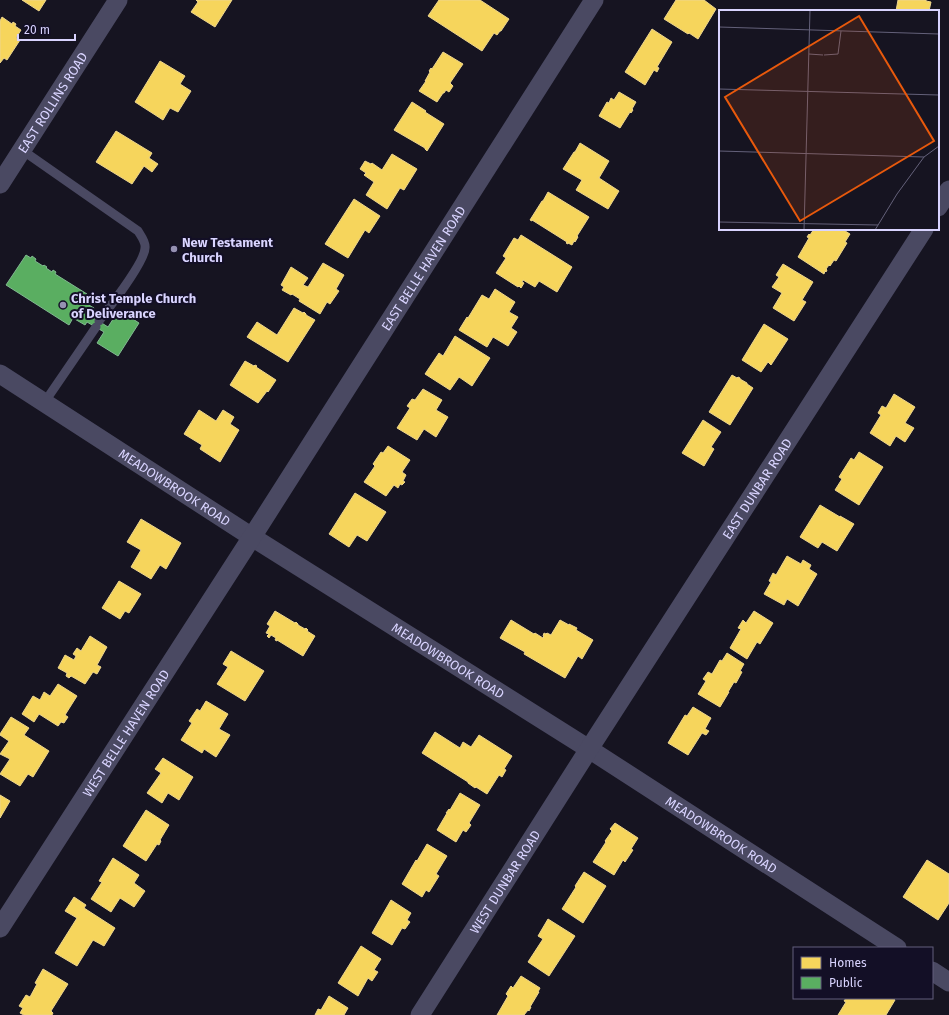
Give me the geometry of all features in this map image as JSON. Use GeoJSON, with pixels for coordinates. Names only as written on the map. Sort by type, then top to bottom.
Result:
{"type":"FeatureCollection","features":[{"type":"Feature","properties":{"kind":"street","name":"EAST ROLLINS ROAD"},"geometry":{"type":"LineString","coordinates":[[0,184],[118,0]]}},
{"type":"Feature","properties":{"kind":"street","name":"EAST BELLE HAVEN ROAD"},"geometry":{"type":"LineString","coordinates":[[252,537],[594,0]]}},
{"type":"Feature","properties":{"kind":"street"},"geometry":{"type":"LineString","coordinates":[[939,205],[949,190]]}},
{"type":"Feature","properties":{"kind":"street","name":"EAST DUNBAR ROAD"},"geometry":{"type":"LineString","coordinates":[[589,749],[923,230]]}},
{"type":"Feature","properties":{"kind":"street","name":"MEADOWBROOK ROAD"},"geometry":{"type":"LineString","coordinates":[[0,374],[252,537],[589,749],[895,947]]}},
{"type":"Feature","properties":{"kind":"street","name":"WEST BELLE HAVEN ROAD"},"geometry":{"type":"LineString","coordinates":[[0,928],[252,537]]}},
{"type":"Feature","properties":{"kind":"street","name":"WEST DUNBAR ROAD"},"geometry":{"type":"LineString","coordinates":[[420,1015],[589,749]]}},
{"type":"Feature","properties":{"kind":"street"},"geometry":{"type":"LineString","coordinates":[[933,972],[949,982]]}},
{"type":"Feature","properties":{"kind":"lane"},"geometry":{"type":"LineString","coordinates":[[22,150],[138,231],[144,240],[146,248],[138,266],[44,403]]}},
{"type":"Feature","properties":{"kind":"building: Homes"},"geometry":{"type":"Polygon","coordinates":[[[22,0],[46,0],[39,11],[22,0]]]}},
{"type":"Feature","properties":{"kind":"building: Homes"},"geometry":{"type":"Polygon","coordinates":[[[196,0],[232,0],[215,27],[191,12],[198,2],[196,0]]]}},
{"type":"Feature","properties":{"kind":"building: Homes"},"geometry":{"type":"Polygon","coordinates":[[[439,0],[480,0],[509,19],[497,35],[494,33],[482,51],[428,16],[439,0]]]}},
{"type":"Feature","properties":{"kind":"building: Homes"},"geometry":{"type":"Polygon","coordinates":[[[676,0],[704,0],[716,9],[698,39],[664,19],[676,0]]]}},
{"type":"Feature","properties":{"kind":"building: Homes"},"geometry":{"type":"Polygon","coordinates":[[[898,0],[926,0],[931,2],[929,10],[896,10],[898,0]]]}},
{"type":"Feature","properties":{"kind":"building: Homes"},"geometry":{"type":"Polygon","coordinates":[[[2,17],[12,24],[13,22],[16,24],[15,26],[21,30],[16,38],[20,40],[7,60],[4,58],[0,63],[0,21],[2,17]]]}},
{"type":"Feature","properties":{"kind":"building: Homes"},"geometry":{"type":"Polygon","coordinates":[[[652,29],[672,42],[657,67],[659,68],[657,72],[654,70],[645,85],[625,72],[652,29]]]}},
{"type":"Feature","properties":{"kind":"building: Homes"},"geometry":{"type":"Polygon","coordinates":[[[443,52],[463,64],[450,83],[453,86],[449,92],[446,90],[437,102],[419,91],[426,81],[430,72],[429,71],[431,68],[432,69],[443,52]]]}},
{"type":"Feature","properties":{"kind":"building: Homes"},"geometry":{"type":"Polygon","coordinates":[[[160,61],[185,76],[180,84],[191,91],[178,112],[170,108],[163,120],[135,102],[160,61]]]}},
{"type":"Feature","properties":{"kind":"building: Homes"},"geometry":{"type":"Polygon","coordinates":[[[619,92],[636,102],[632,109],[633,110],[631,113],[630,112],[620,128],[599,116],[607,102],[609,103],[611,98],[614,100],[619,92]]]}},
{"type":"Feature","properties":{"kind":"building: Homes"},"geometry":{"type":"Polygon","coordinates":[[[412,102],[444,124],[427,151],[425,148],[394,130],[412,102]]]}},
{"type":"Feature","properties":{"kind":"building: Homes"},"geometry":{"type":"Polygon","coordinates":[[[116,131],[152,153],[149,158],[158,164],[152,172],[144,166],[132,184],[96,162],[116,131]]]}},
{"type":"Feature","properties":{"kind":"building: Homes"},"geometry":{"type":"Polygon","coordinates":[[[580,143],[609,161],[599,178],[619,191],[608,209],[576,190],[582,180],[563,169],[580,143]]]}},
{"type":"Feature","properties":{"kind":"building: Homes"},"geometry":{"type":"Polygon","coordinates":[[[392,154],[417,169],[404,190],[400,188],[387,209],[366,195],[374,182],[364,175],[366,173],[360,169],[365,161],[371,164],[372,163],[382,170],[392,154]]]}},
{"type":"Feature","properties":{"kind":"building: Homes"},"geometry":{"type":"Polygon","coordinates":[[[548,192],[589,217],[572,245],[566,243],[567,242],[530,220],[548,192]]]}},
{"type":"Feature","properties":{"kind":"building: Homes"},"geometry":{"type":"Polygon","coordinates":[[[354,199],[380,216],[369,233],[365,230],[348,258],[325,244],[354,199]]]}},
{"type":"Feature","properties":{"kind":"building: Homes"},"geometry":{"type":"Polygon","coordinates":[[[813,230],[844,230],[850,234],[845,242],[847,243],[836,261],[834,260],[830,266],[829,265],[824,274],[798,257],[809,238],[807,237],[809,234],[810,235],[813,230]]]}},
{"type":"Feature","properties":{"kind":"building: Homes"},"geometry":{"type":"Polygon","coordinates":[[[521,235],[572,267],[557,292],[539,281],[535,287],[523,280],[522,282],[524,283],[521,288],[496,273],[506,258],[503,256],[514,238],[518,240],[521,235]]]}},
{"type":"Feature","properties":{"kind":"building: Homes"},"geometry":{"type":"Polygon","coordinates":[[[323,263],[344,275],[336,289],[339,291],[330,304],[327,302],[320,314],[299,301],[300,299],[282,290],[284,287],[281,285],[291,267],[308,278],[303,285],[308,287],[323,263]]]}},
{"type":"Feature","properties":{"kind":"building: Homes"},"geometry":{"type":"Polygon","coordinates":[[[783,264],[813,282],[802,300],[806,302],[794,321],[773,308],[782,293],[772,287],[779,277],[776,275],[783,264]]]}},
{"type":"Feature","properties":{"kind":"building: Homes"},"geometry":{"type":"Polygon","coordinates":[[[495,289],[515,302],[509,312],[518,317],[511,328],[517,332],[508,346],[493,337],[487,347],[459,330],[482,295],[489,299],[495,289]]]}},
{"type":"Feature","properties":{"kind":"building: Homes"},"geometry":{"type":"Polygon","coordinates":[[[294,308],[303,313],[304,312],[306,315],[315,320],[288,362],[247,337],[257,322],[277,335],[294,308]]]}},
{"type":"Feature","properties":{"kind":"building: Homes"},"geometry":{"type":"Polygon","coordinates":[[[764,324],[788,339],[771,365],[768,362],[761,372],[742,360],[764,324]]]}},
{"type":"Feature","properties":{"kind":"building: Homes"},"geometry":{"type":"Polygon","coordinates":[[[455,336],[490,358],[472,386],[459,377],[450,390],[425,374],[439,353],[443,356],[455,336]]]}},
{"type":"Feature","properties":{"kind":"building: Homes"},"geometry":{"type":"Polygon","coordinates":[[[245,361],[257,366],[256,367],[276,380],[258,403],[230,385],[245,361]]]}},
{"type":"Feature","properties":{"kind":"building: Homes"},"geometry":{"type":"Polygon","coordinates":[[[732,375],[740,378],[753,388],[730,425],[709,412],[732,375]]]}},
{"type":"Feature","properties":{"kind":"building: Homes"},"geometry":{"type":"Polygon","coordinates":[[[423,389],[442,400],[436,410],[448,417],[436,437],[424,429],[417,440],[397,428],[410,408],[407,406],[412,399],[415,400],[423,389]]]}},
{"type":"Feature","properties":{"kind":"building: Homes"},"geometry":{"type":"Polygon","coordinates":[[[894,394],[915,407],[905,423],[914,428],[905,442],[896,436],[890,446],[870,433],[881,415],[878,413],[882,406],[886,408],[894,394]]]}},
{"type":"Feature","properties":{"kind":"building: Homes"},"geometry":{"type":"Polygon","coordinates":[[[199,410],[216,421],[223,410],[234,417],[230,424],[239,430],[220,462],[200,449],[202,445],[184,434],[199,410]]]}},
{"type":"Feature","properties":{"kind":"building: Homes"},"geometry":{"type":"Polygon","coordinates":[[[703,420],[721,432],[711,447],[714,449],[704,466],[682,453],[703,420]]]}},
{"type":"Feature","properties":{"kind":"building: Homes"},"geometry":{"type":"Polygon","coordinates":[[[388,446],[410,460],[402,472],[406,475],[403,481],[405,482],[402,485],[400,484],[398,488],[394,485],[386,496],[364,482],[375,466],[373,464],[381,452],[383,453],[388,446]]]}},
{"type":"Feature","properties":{"kind":"building: Homes"},"geometry":{"type":"Polygon","coordinates":[[[859,452],[883,467],[859,505],[835,490],[842,479],[839,477],[851,458],[854,460],[859,452]]]}},
{"type":"Feature","properties":{"kind":"building: Homes"},"geometry":{"type":"Polygon","coordinates":[[[355,493],[386,512],[367,541],[357,535],[349,547],[329,534],[355,493]]]}},
{"type":"Feature","properties":{"kind":"building: Homes"},"geometry":{"type":"Polygon","coordinates":[[[820,505],[854,524],[837,551],[822,542],[818,548],[800,537],[820,505]]]}},
{"type":"Feature","properties":{"kind":"building: Homes"},"geometry":{"type":"Polygon","coordinates":[[[141,519],[181,543],[166,569],[160,565],[151,579],[131,567],[141,550],[127,542],[141,519]]]}},
{"type":"Feature","properties":{"kind":"building: Homes"},"geometry":{"type":"Polygon","coordinates":[[[787,556],[801,564],[803,560],[811,565],[809,569],[817,574],[798,606],[787,599],[784,605],[764,594],[771,582],[769,581],[773,573],[776,575],[787,556]]]}},
{"type":"Feature","properties":{"kind":"building: Homes"},"geometry":{"type":"Polygon","coordinates":[[[119,581],[141,594],[129,613],[125,611],[120,619],[102,608],[119,581]]]}},
{"type":"Feature","properties":{"kind":"building: Homes"},"geometry":{"type":"Polygon","coordinates":[[[275,611],[295,623],[296,622],[305,629],[306,628],[308,630],[307,631],[315,636],[303,656],[275,640],[276,638],[271,635],[269,638],[267,636],[269,634],[266,633],[270,626],[267,624],[275,611]]]}},
{"type":"Feature","properties":{"kind":"building: Homes"},"geometry":{"type":"Polygon","coordinates":[[[754,611],[773,623],[760,644],[757,642],[747,659],[730,648],[741,629],[738,628],[743,620],[746,623],[754,611]]]}},
{"type":"Feature","properties":{"kind":"building: Homes"},"geometry":{"type":"Polygon","coordinates":[[[511,620],[543,638],[544,633],[551,635],[560,620],[577,628],[576,630],[593,640],[582,659],[578,656],[565,678],[500,638],[511,620]]]}},
{"type":"Feature","properties":{"kind":"building: Homes"},"geometry":{"type":"Polygon","coordinates":[[[90,636],[107,647],[97,665],[101,667],[97,674],[93,672],[85,684],[71,676],[69,678],[66,676],[67,673],[58,668],[65,655],[74,660],[76,656],[73,654],[77,648],[81,651],[90,636]]]}},
{"type":"Feature","properties":{"kind":"building: Homes"},"geometry":{"type":"Polygon","coordinates":[[[231,651],[264,671],[245,701],[217,684],[228,667],[223,664],[231,651]]]}},
{"type":"Feature","properties":{"kind":"building: Homes"},"geometry":{"type":"Polygon","coordinates":[[[727,653],[744,664],[740,671],[742,672],[736,683],[734,682],[720,707],[698,694],[706,681],[703,679],[708,672],[712,674],[720,660],[722,661],[727,653]]]}},
{"type":"Feature","properties":{"kind":"building: Homes"},"geometry":{"type":"Polygon","coordinates":[[[58,684],[77,696],[65,715],[68,717],[64,723],[61,722],[58,726],[39,714],[34,722],[22,714],[33,696],[40,700],[44,692],[50,696],[58,684]]]}},
{"type":"Feature","properties":{"kind":"building: Homes"},"geometry":{"type":"Polygon","coordinates":[[[206,701],[228,714],[219,729],[230,735],[216,757],[204,749],[202,753],[181,740],[192,723],[189,721],[197,709],[200,711],[206,701]]]}},
{"type":"Feature","properties":{"kind":"building: Homes"},"geometry":{"type":"Polygon","coordinates":[[[693,707],[711,718],[705,729],[709,731],[706,735],[702,733],[688,755],[668,743],[685,715],[687,716],[693,707]]]}},
{"type":"Feature","properties":{"kind":"building: Homes"},"geometry":{"type":"Polygon","coordinates":[[[11,717],[29,728],[24,735],[49,751],[33,777],[28,774],[20,786],[0,774],[10,759],[0,754],[9,741],[0,734],[11,717]]]}},
{"type":"Feature","properties":{"kind":"building: Homes"},"geometry":{"type":"Polygon","coordinates":[[[435,732],[460,748],[463,742],[471,747],[479,735],[512,756],[504,769],[506,770],[502,777],[499,775],[487,794],[476,787],[475,788],[422,753],[435,732]]]}},
{"type":"Feature","properties":{"kind":"building: Homes"},"geometry":{"type":"Polygon","coordinates":[[[163,758],[193,777],[179,800],[168,793],[162,803],[147,793],[161,773],[155,769],[163,758]]]}},
{"type":"Feature","properties":{"kind":"building: Homes"},"geometry":{"type":"Polygon","coordinates":[[[460,793],[480,805],[469,823],[471,825],[466,832],[463,830],[456,842],[437,830],[446,813],[449,809],[450,810],[460,793]]]}},
{"type":"Feature","properties":{"kind":"building: Homes"},"geometry":{"type":"Polygon","coordinates":[[[0,795],[10,801],[0,818],[0,795]]]}},
{"type":"Feature","properties":{"kind":"building: Homes"},"geometry":{"type":"Polygon","coordinates":[[[146,810],[169,825],[160,840],[159,845],[157,844],[146,861],[123,846],[146,810]]]}},
{"type":"Feature","properties":{"kind":"building: Homes"},"geometry":{"type":"Polygon","coordinates":[[[615,823],[638,838],[631,849],[633,850],[625,862],[623,860],[614,875],[593,862],[606,842],[605,841],[612,831],[610,829],[615,823]]]}},
{"type":"Feature","properties":{"kind":"building: Homes"},"geometry":{"type":"Polygon","coordinates":[[[427,844],[447,856],[436,874],[439,876],[429,892],[426,890],[422,897],[402,884],[427,844]]]}},
{"type":"Feature","properties":{"kind":"building: Homes"},"geometry":{"type":"Polygon","coordinates":[[[113,858],[139,875],[134,883],[145,891],[134,907],[120,898],[111,912],[91,899],[102,882],[99,881],[113,858]]]}},
{"type":"Feature","properties":{"kind":"building: Homes"},"geometry":{"type":"Polygon","coordinates":[[[927,860],[949,874],[949,903],[938,920],[903,897],[927,860]]]}},
{"type":"Feature","properties":{"kind":"building: Homes"},"geometry":{"type":"Polygon","coordinates":[[[584,872],[606,886],[583,923],[562,909],[584,872]]]}},
{"type":"Feature","properties":{"kind":"building: Homes"},"geometry":{"type":"Polygon","coordinates":[[[74,897],[86,905],[84,908],[115,928],[104,946],[93,940],[77,966],[55,953],[77,918],[65,911],[74,897]]]}},
{"type":"Feature","properties":{"kind":"building: Homes"},"geometry":{"type":"Polygon","coordinates":[[[391,900],[411,913],[407,920],[410,922],[405,929],[402,928],[392,945],[372,933],[391,900]]]}},
{"type":"Feature","properties":{"kind":"building: Homes"},"geometry":{"type":"Polygon","coordinates":[[[548,919],[575,936],[549,976],[528,962],[543,939],[538,936],[548,919]]]}},
{"type":"Feature","properties":{"kind":"building: Homes"},"geometry":{"type":"Polygon","coordinates":[[[361,946],[381,959],[374,970],[378,972],[372,981],[368,978],[358,996],[338,983],[361,946]]]}},
{"type":"Feature","properties":{"kind":"building: Homes"},"geometry":{"type":"Polygon","coordinates":[[[43,969],[68,984],[51,1011],[53,1013],[52,1015],[24,1015],[20,1013],[23,1008],[19,1006],[26,995],[30,997],[37,984],[35,983],[43,969]]]}},
{"type":"Feature","properties":{"kind":"building: Homes"},"geometry":{"type":"Polygon","coordinates":[[[521,976],[540,988],[529,1011],[528,1010],[524,1015],[497,1015],[508,996],[506,994],[511,986],[513,988],[521,976]]]}},
{"type":"Feature","properties":{"kind":"building: Homes"},"geometry":{"type":"Polygon","coordinates":[[[329,996],[348,1008],[344,1015],[315,1015],[318,1009],[321,1010],[329,996]]]}},
{"type":"Feature","properties":{"kind":"building: Homes"},"geometry":{"type":"Polygon","coordinates":[[[845,999],[895,1000],[886,1015],[838,1015],[846,1002],[844,1001],[845,999]]]}},
{"type":"Feature","properties":{"kind":"building: Public","name":"Christ Temple Church of Deliverance"},"geometry":{"type":"Polygon","coordinates":[[[26,255],[31,258],[32,256],[36,259],[35,261],[43,266],[44,265],[52,272],[53,270],[56,272],[55,274],[87,294],[82,301],[94,308],[89,315],[108,327],[119,310],[139,323],[118,356],[97,343],[104,332],[87,322],[85,325],[73,318],[69,325],[6,285],[26,255]]]}},
{"type":"Feature","properties":{"kind":"place","name":"New Testament Church"},"geometry":{"type":"Point","coordinates":[174,249]}},
{"type":"Feature","properties":{"kind":"place","name":"Christ Temple Church of Deliverance"},"geometry":{"type":"Point","coordinates":[63,305]}}]}
